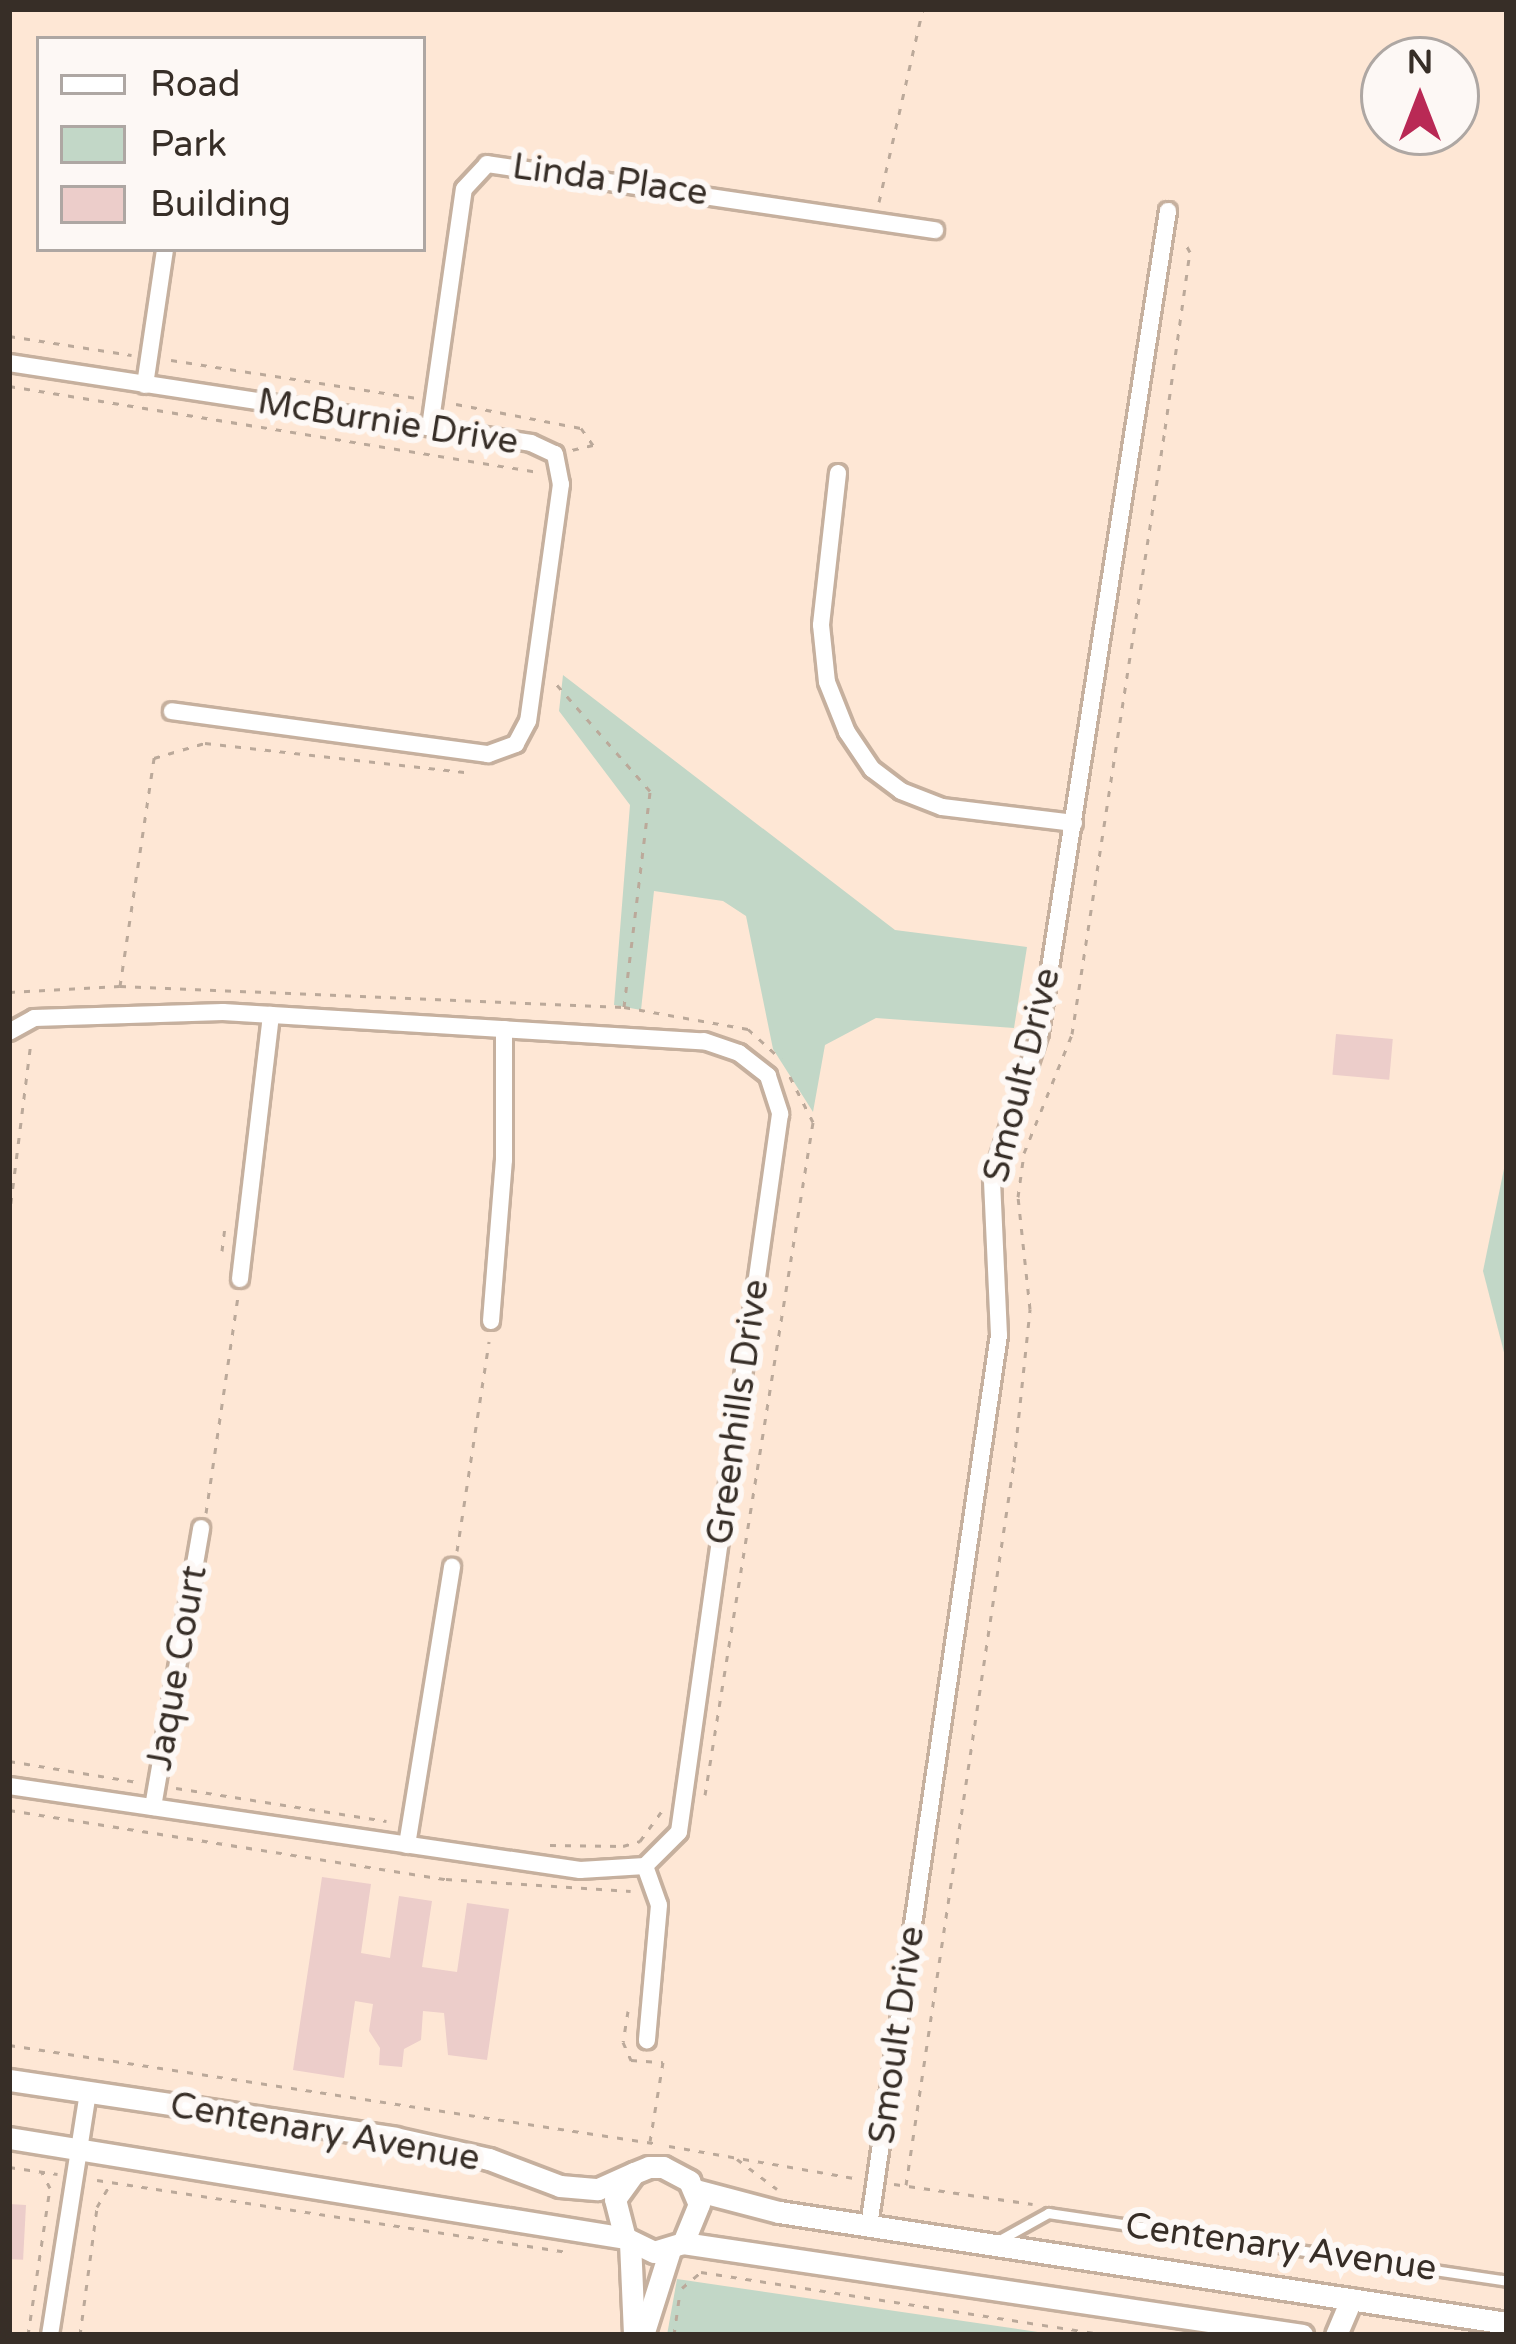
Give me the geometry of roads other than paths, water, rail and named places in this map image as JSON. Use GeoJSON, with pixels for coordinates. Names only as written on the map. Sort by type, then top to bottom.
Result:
{"type":"FeatureCollection","features":[{"type":"Feature","properties":{"kind":"street","name":"Linda Place"},"geometry":{"type":"LineString","coordinates":[[430,428],[464,189],[487,164],[935,230]]}},
{"type":"Feature","properties":{"kind":"street","name":"Smoult Drive"},"geometry":{"type":"LineString","coordinates":[[869,2226],[999,1335],[992,1178],[1040,1033],[1168,211]]}},
{"type":"Feature","properties":{"kind":"street"},"geometry":{"type":"LineString","coordinates":[[145,385],[166,252]]}},
{"type":"Feature","properties":{"kind":"street","name":"McBurnie Drive"},"geometry":{"type":"LineString","coordinates":[[9,363],[532,443],[555,454],[562,484],[529,722],[516,744],[488,754],[172,711]]}},
{"type":"Feature","properties":{"kind":"street"},"geometry":{"type":"LineString","coordinates":[[838,473],[821,625],[827,682],[860,751],[901,791],[942,807],[1074,823]]}},
{"type":"Feature","properties":{"kind":"street","name":"Greenhills Drive"},"geometry":{"type":"LineString","coordinates":[[16,1028],[223,1012],[704,1041],[739,1053],[768,1076],[780,1114],[679,1832],[645,1866]]}},
{"type":"Feature","properties":{"kind":"street"},"geometry":{"type":"LineString","coordinates":[[240,1279],[271,1015]]}},
{"type":"Feature","properties":{"kind":"street"},"geometry":{"type":"LineString","coordinates":[[490,1321],[504,1160],[496,1029]]}},
{"type":"Feature","properties":{"kind":"street","name":"Jaque Court"},"geometry":{"type":"LineString","coordinates":[[152,1807],[201,1528]]}},
{"type":"Feature","properties":{"kind":"street"},"geometry":{"type":"LineString","coordinates":[[408,1836],[452,1567]]}},
{"type":"Feature","properties":{"kind":"street"},"geometry":{"type":"LineString","coordinates":[[9,1786],[408,1836],[580,1870],[645,1866],[658,1905],[647,2040]]}},
{"type":"Feature","properties":{"kind":"street","name":"Centenary Avenue"},"geometry":{"type":"LineString","coordinates":[[9,2080],[412,2141],[560,2186],[598,2189],[634,2173]]}},
{"type":"Feature","properties":{"kind":"street"},"geometry":{"type":"LineString","coordinates":[[50,2335],[88,2092]]}},
{"type":"Feature","properties":{"kind":"street","name":"Centenary Avenue"},"geometry":{"type":"LineString","coordinates":[[9,2138],[628,2240]]}},
{"type":"Feature","properties":{"kind":"street"},"geometry":{"type":"LineString","coordinates":[[663,2167],[695,2190],[698,2219],[676,2247],[655,2287],[639,2335],[628,2240],[615,2199],[634,2173],[663,2167]]}},
{"type":"Feature","properties":{"kind":"street","name":"Centenary Avenue"},"geometry":{"type":"LineString","coordinates":[[695,2190],[869,2226],[1507,2323]]}},
{"type":"Feature","properties":{"kind":"street"},"geometry":{"type":"LineString","coordinates":[[859,2269],[869,2226]]}},
{"type":"Feature","properties":{"kind":"street"},"geometry":{"type":"LineString","coordinates":[[628,2240],[1302,2335]]}},
{"type":"Feature","properties":{"kind":"street"},"geometry":{"type":"LineString","coordinates":[[1336,2335],[1351,2299]]}},
{"type":"Feature","properties":{"kind":"lane","name":"Centenary Avenue"},"geometry":{"type":"LineString","coordinates":[[991,2244],[1048,2213],[1507,2281]]}}]}
